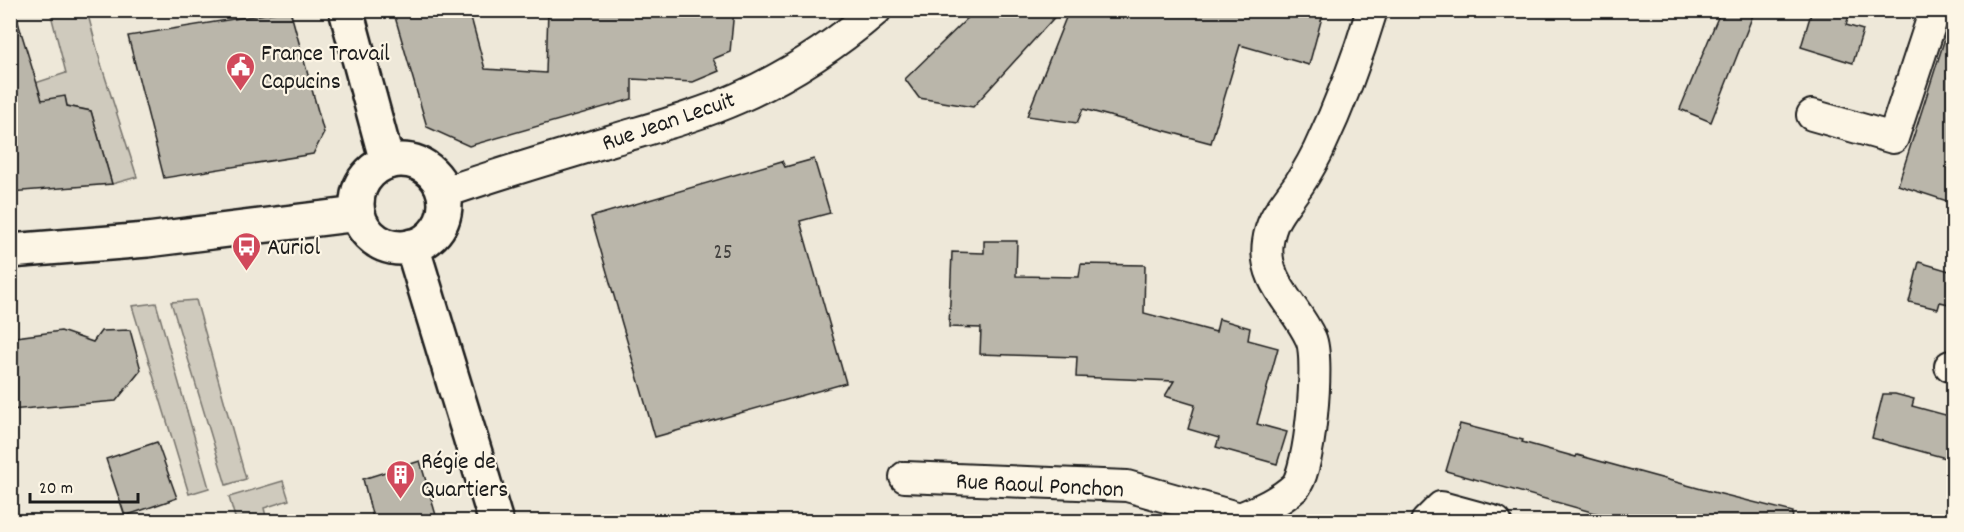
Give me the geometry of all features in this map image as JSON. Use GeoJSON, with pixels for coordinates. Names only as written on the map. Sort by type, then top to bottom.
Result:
{"type":"FeatureCollection","features":[{"type":"Feature","properties":{"kind":"main road"},"geometry":{"type":"LineString","coordinates":[[346,10],[387,162]]}},
{"type":"Feature","properties":{"kind":"main road"},"geometry":{"type":"LineString","coordinates":[[408,161],[428,169],[437,180],[443,193],[445,207],[442,220],[435,232],[425,241],[412,246],[399,248],[385,245],[372,238],[363,227],[358,214],[357,201],[366,177],[375,168],[387,162],[408,161]]}},
{"type":"Feature","properties":{"kind":"main road"},"geometry":{"type":"LineString","coordinates":[[10,251],[147,240],[358,214]]}},
{"type":"Feature","properties":{"kind":"main road"},"geometry":{"type":"LineString","coordinates":[[412,246],[496,522]]}},
{"type":"Feature","properties":{"kind":"street","name":"Rue Jean Lecuit"},"geometry":{"type":"LineString","coordinates":[[443,193],[696,115],[738,98],[817,56],[876,10]]}},
{"type":"Feature","properties":{"kind":"street"},"geometry":{"type":"LineString","coordinates":[[1240,520],[1274,503],[1297,485],[1308,452],[1314,367],[1312,341],[1296,313],[1276,287],[1269,268],[1268,243],[1274,218],[1294,192],[1317,152],[1362,44],[1372,10]]}},
{"type":"Feature","properties":{"kind":"street"},"geometry":{"type":"LineString","coordinates":[[1812,115],[1893,138],[1935,10]]}},
{"type":"Feature","properties":{"kind":"street","name":"Rue Raoul Ponchon"},"geometry":{"type":"LineString","coordinates":[[905,477],[1127,486],[1240,520]]}},
{"type":"Feature","properties":{"kind":"street"},"geometry":{"type":"LineString","coordinates":[[1426,522],[1441,507],[1496,522]]}},
{"type":"Feature","properties":{"kind":"shaded area"},"geometry":{"type":"Polygon","coordinates":[[[50,11],[87,11],[101,64],[137,177],[112,184],[91,111],[67,106],[65,97],[11,105],[11,91],[66,73],[50,11]]]}},
{"type":"Feature","properties":{"kind":"shaded area"},"geometry":{"type":"Polygon","coordinates":[[[196,300],[246,479],[226,485],[171,302],[196,300]]]}},
{"type":"Feature","properties":{"kind":"shaded area"},"geometry":{"type":"Polygon","coordinates":[[[156,303],[209,488],[189,494],[132,306],[156,303]]]}},
{"type":"Feature","properties":{"kind":"shaded area"},"geometry":{"type":"Polygon","coordinates":[[[283,481],[289,500],[264,508],[267,521],[236,521],[229,497],[283,481]]]}},
{"type":"Feature","properties":{"kind":"building"},"geometry":{"type":"Polygon","coordinates":[[[290,10],[324,133],[313,154],[164,178],[128,36],[290,10]]]}},
{"type":"Feature","properties":{"kind":"building"},"geometry":{"type":"Polygon","coordinates":[[[393,10],[469,10],[485,69],[546,73],[548,10],[734,10],[730,52],[713,59],[719,71],[693,82],[632,79],[632,99],[469,146],[427,127],[393,10]]]}},
{"type":"Feature","properties":{"kind":"building"},"geometry":{"type":"Polygon","coordinates":[[[976,10],[1061,10],[973,107],[919,98],[905,79],[976,10]]]}},
{"type":"Feature","properties":{"kind":"building"},"geometry":{"type":"Polygon","coordinates":[[[1069,10],[1324,10],[1309,65],[1240,45],[1211,143],[1083,109],[1077,123],[1027,116],[1069,10]]]}},
{"type":"Feature","properties":{"kind":"building"},"geometry":{"type":"Polygon","coordinates":[[[1721,10],[1755,10],[1711,122],[1680,109],[1721,10]]]}},
{"type":"Feature","properties":{"kind":"building"},"geometry":{"type":"Polygon","coordinates":[[[1812,10],[1851,10],[1846,25],[1863,30],[1853,63],[1801,47],[1812,10]]]}},
{"type":"Feature","properties":{"kind":"building"},"geometry":{"type":"Polygon","coordinates":[[[17,19],[42,100],[65,96],[67,106],[91,111],[112,184],[10,192],[10,20],[17,19]]]}},
{"type":"Feature","properties":{"kind":"building"},"geometry":{"type":"Polygon","coordinates":[[[1948,29],[1953,30],[1953,203],[1898,185],[1948,29]]]}},
{"type":"Feature","properties":{"kind":"building"},"geometry":{"type":"Polygon","coordinates":[[[814,159],[830,213],[800,221],[846,383],[655,437],[591,217],[782,161],[785,167],[814,159]]]}},
{"type":"Feature","properties":{"kind":"building"},"geometry":{"type":"Polygon","coordinates":[[[984,241],[1017,241],[1016,276],[1079,277],[1081,264],[1145,265],[1144,313],[1216,332],[1219,319],[1250,328],[1248,340],[1278,348],[1257,424],[1287,432],[1277,464],[1216,447],[1219,438],[1188,429],[1195,405],[1165,396],[1174,381],[1076,377],[1077,357],[980,354],[981,328],[949,327],[952,252],[984,253],[984,241]]]}},
{"type":"Feature","properties":{"kind":"building"},"geometry":{"type":"Polygon","coordinates":[[[1919,262],[1953,272],[1953,305],[1940,302],[1938,309],[1909,302],[1919,262]]]}},
{"type":"Feature","properties":{"kind":"building"},"geometry":{"type":"Polygon","coordinates":[[[130,330],[141,370],[116,401],[10,410],[10,348],[15,349],[16,337],[61,331],[93,342],[101,331],[130,330]]]}},
{"type":"Feature","properties":{"kind":"building"},"geometry":{"type":"Polygon","coordinates":[[[1883,394],[1895,394],[1914,399],[1912,406],[1953,417],[1953,460],[1872,438],[1883,394]]]}},
{"type":"Feature","properties":{"kind":"building"},"geometry":{"type":"Polygon","coordinates":[[[1460,424],[1523,440],[1522,442],[1576,457],[1577,455],[1793,512],[1792,522],[1627,522],[1446,471],[1460,424]]]}},
{"type":"Feature","properties":{"kind":"building"},"geometry":{"type":"Polygon","coordinates":[[[157,442],[177,498],[125,516],[106,459],[157,442]]]}},
{"type":"Feature","properties":{"kind":"building","name":"Régie de Quartiers"},"geometry":{"type":"Polygon","coordinates":[[[420,461],[438,522],[374,522],[363,479],[420,461]]]}},
{"type":"Feature","properties":{"kind":"place","name":"France Travail Capucins"},"geometry":{"type":"Point","coordinates":[240,92]}},
{"type":"Feature","properties":{"kind":"place","name":"Auriol"},"geometry":{"type":"Point","coordinates":[246,272]}},
{"type":"Feature","properties":{"kind":"place","name":"Régie de Quartiers"},"geometry":{"type":"Point","coordinates":[400,500]}}]}
